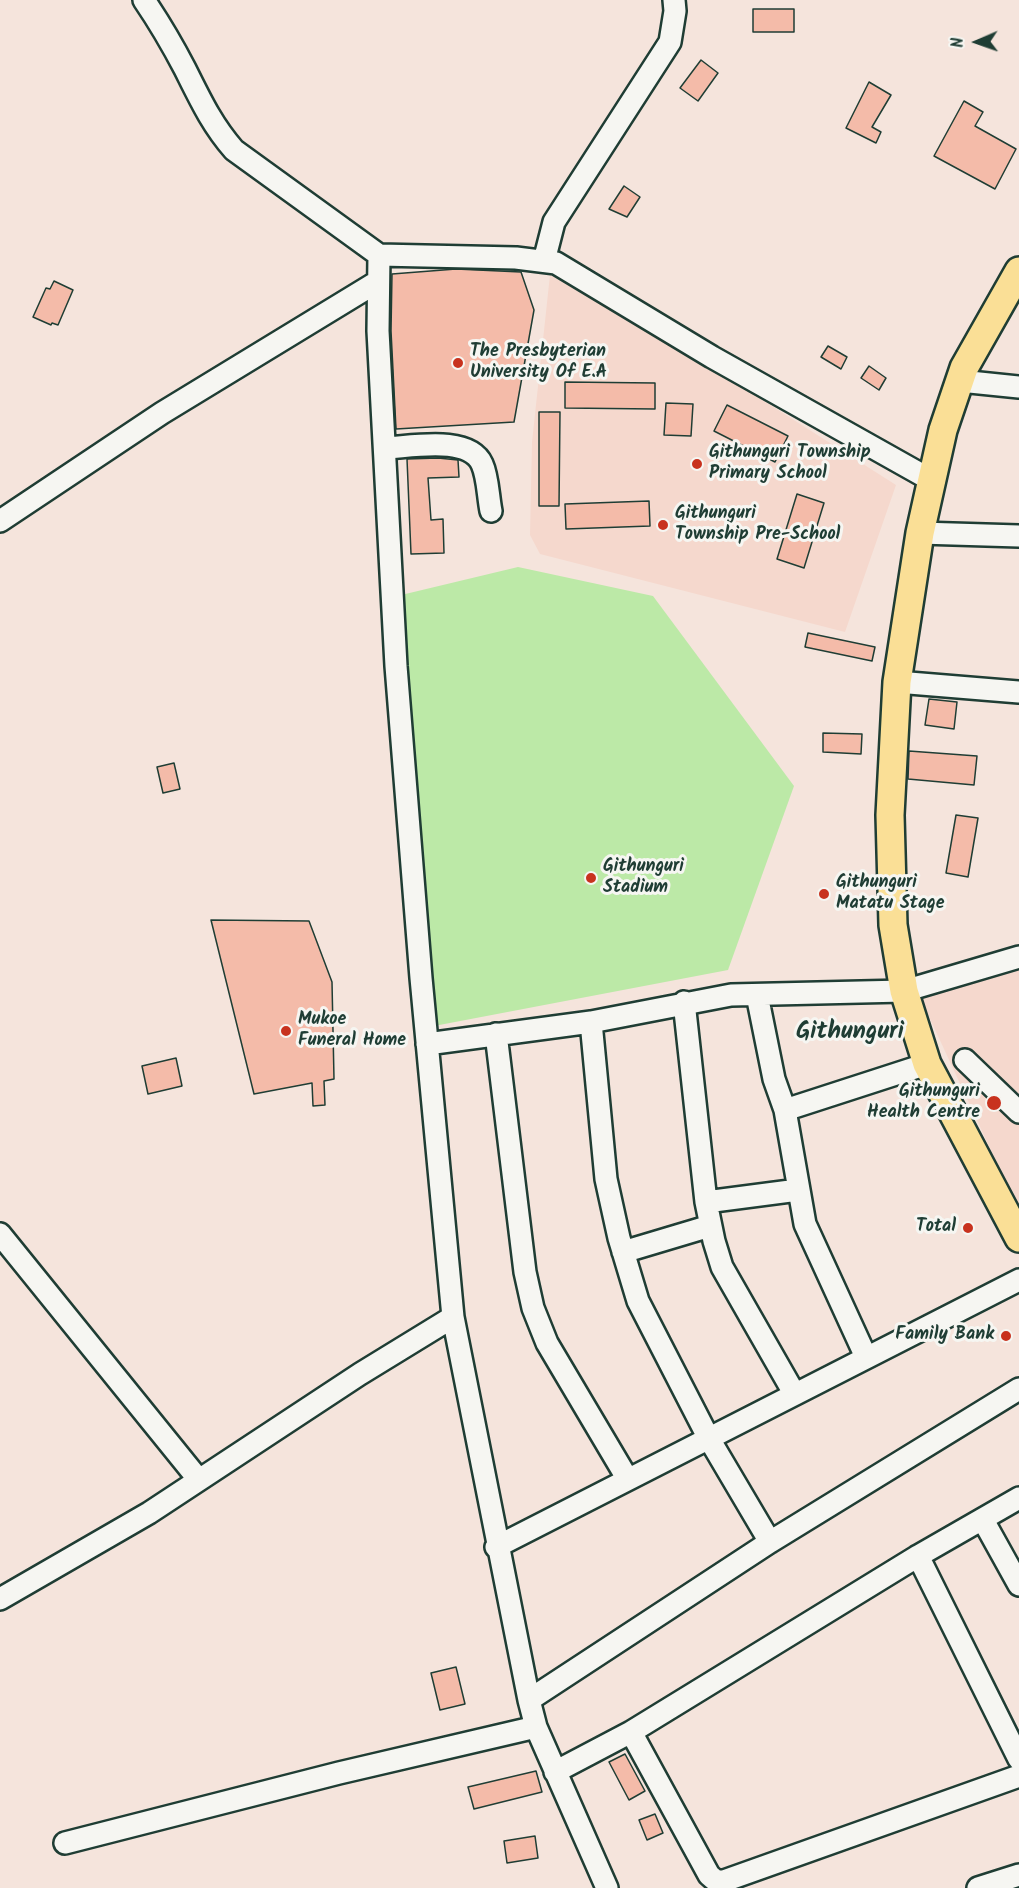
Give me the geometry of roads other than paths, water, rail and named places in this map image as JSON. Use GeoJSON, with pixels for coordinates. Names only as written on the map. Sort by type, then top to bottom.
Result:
{"type":"FeatureCollection","features":[{"type":"Feature","properties":{"kind":"main road"},"geometry":{"type":"LineString","coordinates":[[1019,271],[993,313],[960,381],[943,430],[931,480],[920,533],[897,682],[890,815],[893,925],[904,991],[927,1064],[1019,1238]]}},
{"type":"Feature","properties":{"kind":"street"},"geometry":{"type":"LineString","coordinates":[[144,0],[185,69],[206,112],[218,132],[234,150],[379,255],[555,263],[712,357],[931,480]]}},
{"type":"Feature","properties":{"kind":"street"},"geometry":{"type":"LineString","coordinates":[[544,261],[554,222],[670,42],[675,11],[674,0]]}},
{"type":"Feature","properties":{"kind":"street"},"geometry":{"type":"LineString","coordinates":[[379,255],[377,282],[396,666],[427,1044],[453,1317],[496,1547],[536,1727],[607,1888]]}},
{"type":"Feature","properties":{"kind":"street"},"geometry":{"type":"LineString","coordinates":[[0,520],[162,413],[377,282]]}},
{"type":"Feature","properties":{"kind":"street"},"geometry":{"type":"LineString","coordinates":[[960,381],[1019,387]]}},
{"type":"Feature","properties":{"kind":"street"},"geometry":{"type":"LineString","coordinates":[[385,448],[456,445],[471,451],[482,463],[491,511]]}},
{"type":"Feature","properties":{"kind":"street"},"geometry":{"type":"LineString","coordinates":[[920,533],[1019,536]]}},
{"type":"Feature","properties":{"kind":"street"},"geometry":{"type":"LineString","coordinates":[[897,682],[1019,693]]}},
{"type":"Feature","properties":{"kind":"street"},"geometry":{"type":"LineString","coordinates":[[427,1044],[591,1022],[684,1002],[731,995],[904,991],[1019,957]]}},
{"type":"Feature","properties":{"kind":"street"},"geometry":{"type":"LineString","coordinates":[[757,995],[774,1079],[785,1110],[805,1224],[866,1357]]}},
{"type":"Feature","properties":{"kind":"street"},"geometry":{"type":"LineString","coordinates":[[684,1002],[710,1226],[722,1267],[794,1393]]}},
{"type":"Feature","properties":{"kind":"street"},"geometry":{"type":"LineString","coordinates":[[591,1022],[606,1179],[623,1252],[638,1301],[708,1437],[770,1542]]}},
{"type":"Feature","properties":{"kind":"street"},"geometry":{"type":"LineString","coordinates":[[496,1034],[525,1272],[533,1308],[547,1343],[627,1478]]}},
{"type":"Feature","properties":{"kind":"street"},"geometry":{"type":"LineString","coordinates":[[965,1060],[1019,1112]]}},
{"type":"Feature","properties":{"kind":"street"},"geometry":{"type":"LineString","coordinates":[[785,1110],[927,1064]]}},
{"type":"Feature","properties":{"kind":"street"},"geometry":{"type":"LineString","coordinates":[[706,1202],[798,1190]]}},
{"type":"Feature","properties":{"kind":"street"},"geometry":{"type":"LineString","coordinates":[[623,1252],[710,1226]]}},
{"type":"Feature","properties":{"kind":"street"},"geometry":{"type":"LineString","coordinates":[[0,1234],[199,1480]]}},
{"type":"Feature","properties":{"kind":"street"},"geometry":{"type":"LineString","coordinates":[[496,1547],[627,1478],[1019,1280]]}},
{"type":"Feature","properties":{"kind":"street"},"geometry":{"type":"LineString","coordinates":[[0,1599],[149,1513],[360,1374],[453,1317]]}},
{"type":"Feature","properties":{"kind":"street"},"geometry":{"type":"LineString","coordinates":[[529,1700],[770,1542],[1019,1389]]}},
{"type":"Feature","properties":{"kind":"street"},"geometry":{"type":"LineString","coordinates":[[555,1772],[631,1732],[918,1556],[1019,1497]]}},
{"type":"Feature","properties":{"kind":"street"},"geometry":{"type":"LineString","coordinates":[[983,1520],[1019,1585]]}},
{"type":"Feature","properties":{"kind":"street"},"geometry":{"type":"LineString","coordinates":[[918,1556],[1019,1759]]}},
{"type":"Feature","properties":{"kind":"street"},"geometry":{"type":"LineString","coordinates":[[65,1843],[339,1773],[536,1727]]}},
{"type":"Feature","properties":{"kind":"street"},"geometry":{"type":"LineString","coordinates":[[631,1732],[708,1875],[716,1881],[724,1881],[1019,1776]]}},
{"type":"Feature","properties":{"kind":"street"},"geometry":{"type":"LineString","coordinates":[[978,1888],[1019,1875]]}},
{"type":"Feature","properties":{"kind":"place","name":"The Presbyterian University Of E.A"},"geometry":{"type":"Point","coordinates":[458,363]}},
{"type":"Feature","properties":{"kind":"place","name":"Githunguri Township Primary School"},"geometry":{"type":"Point","coordinates":[697,464]}},
{"type":"Feature","properties":{"kind":"place","name":"Githunguri Township Pre-School"},"geometry":{"type":"Point","coordinates":[663,525]}},
{"type":"Feature","properties":{"kind":"place","name":"Githunguri Stadium"},"geometry":{"type":"Point","coordinates":[591,878]}},
{"type":"Feature","properties":{"kind":"place","name":"Githunguri Matatu Stage"},"geometry":{"type":"Point","coordinates":[824,894]}},
{"type":"Feature","properties":{"kind":"place","name":"Mukoe Funeral Home"},"geometry":{"type":"Point","coordinates":[286,1031]}},
{"type":"Feature","properties":{"kind":"place","name":"Githunguri Health Centre"},"geometry":{"type":"Point","coordinates":[994,1103]}},
{"type":"Feature","properties":{"kind":"place","name":"Total"},"geometry":{"type":"Point","coordinates":[968,1228]}},
{"type":"Feature","properties":{"kind":"place","name":"Family Bank"},"geometry":{"type":"Point","coordinates":[1006,1336]}},
{"type":"Feature","properties":{"kind":"district","name":"Githunguri"},"geometry":{"type":"Point","coordinates":[850,1034]}}]}
